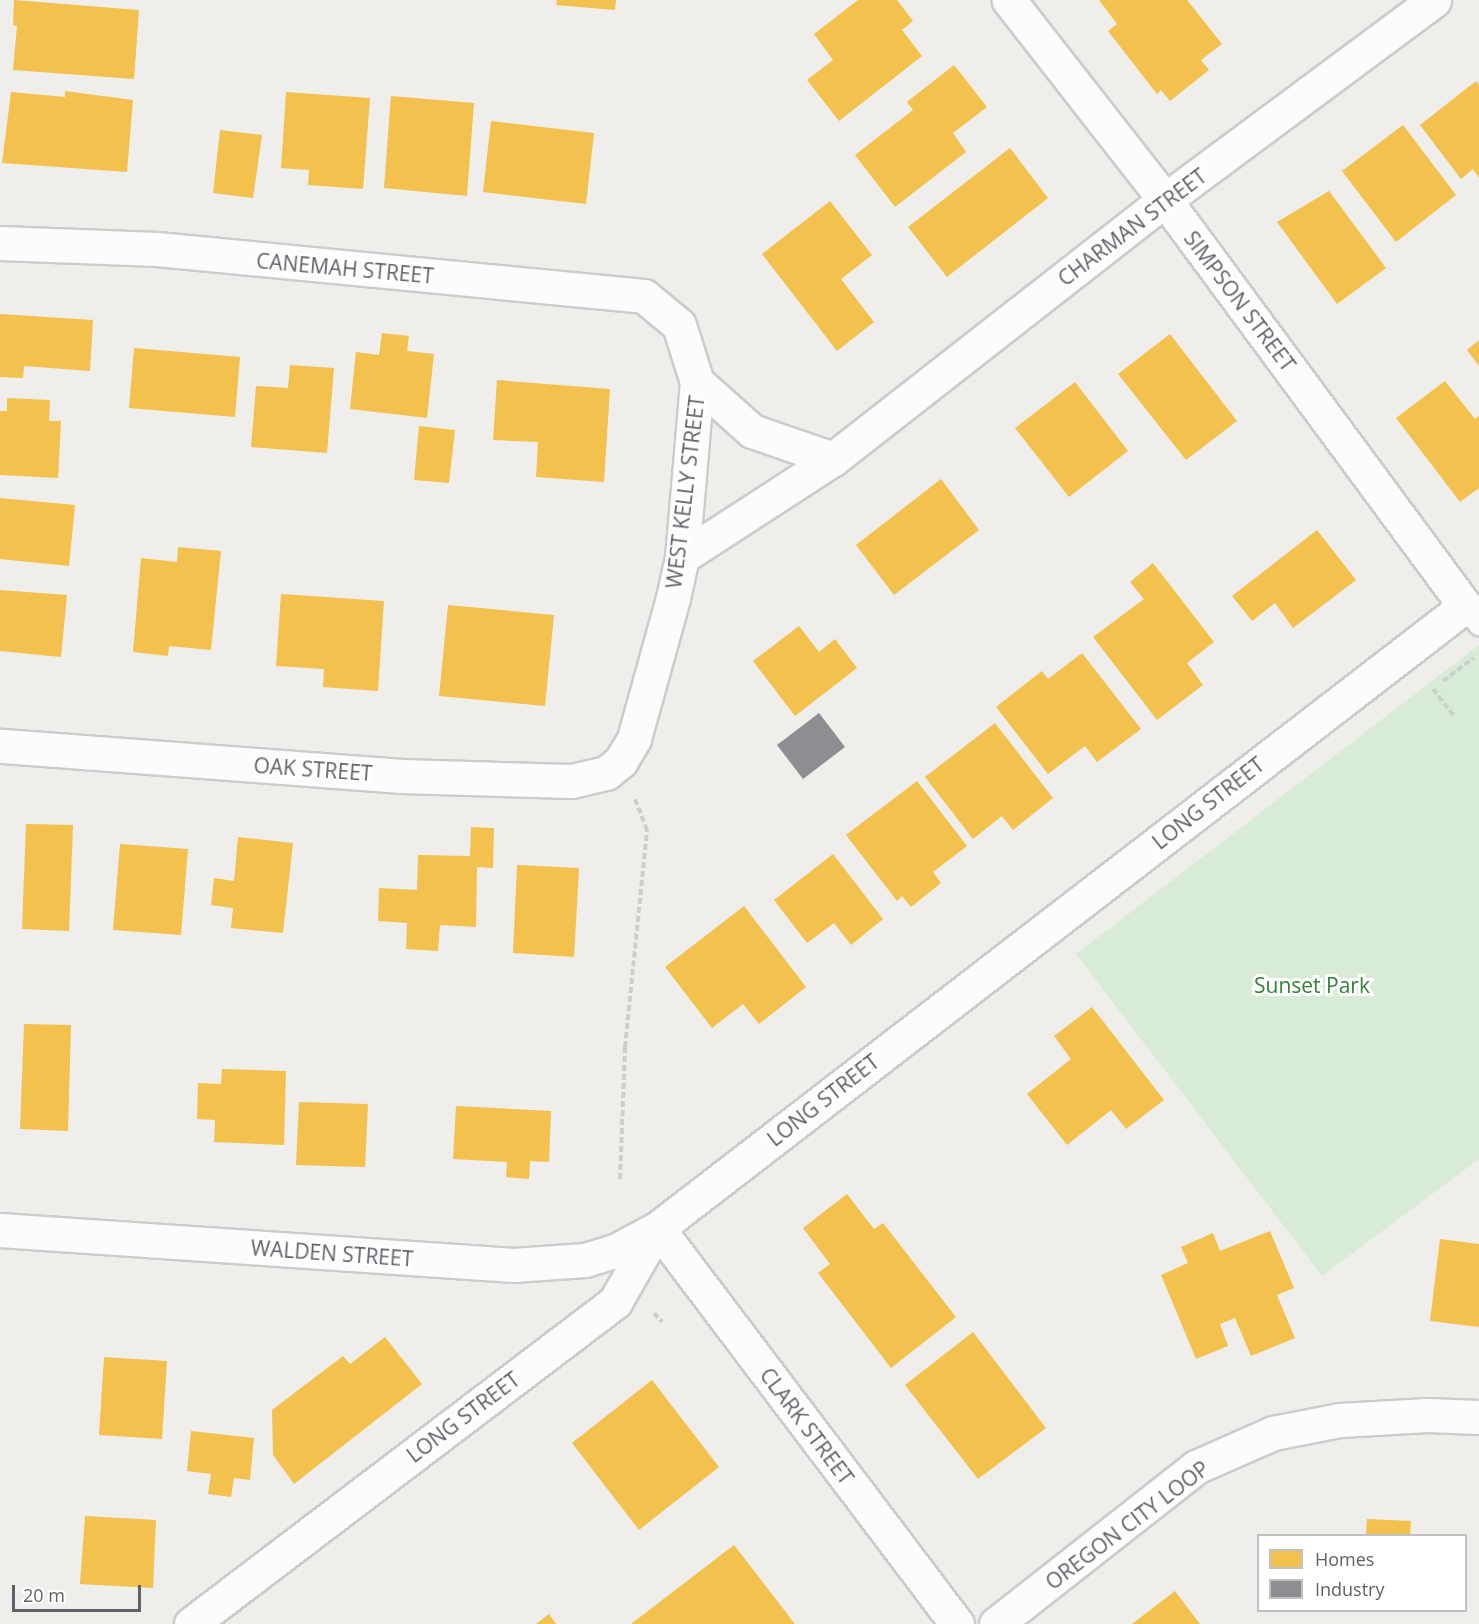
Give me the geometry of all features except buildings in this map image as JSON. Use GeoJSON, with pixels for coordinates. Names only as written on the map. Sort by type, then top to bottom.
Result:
{"type":"FeatureCollection","features":[{"type":"Feature","properties":{"kind":"street","name":"SIMPSON STREET"},"geometry":{"type":"LineString","coordinates":[[1009,0],[1165,200],[1474,609]]}},
{"type":"Feature","properties":{"kind":"street","name":"CHARMAN STREET"},"geometry":{"type":"LineString","coordinates":[[682,557],[833,459],[1165,200],[1434,0]]}},
{"type":"Feature","properties":{"kind":"street","name":"CANEMAH STREET"},"geometry":{"type":"LineString","coordinates":[[0,243],[157,249],[644,296],[679,325]]}},
{"type":"Feature","properties":{"kind":"street","name":"WEST KELLY STREET"},"geometry":{"type":"LineString","coordinates":[[621,760],[634,739],[646,700],[682,557],[697,382],[679,325]]}},
{"type":"Feature","properties":{"kind":"street"},"geometry":{"type":"LineString","coordinates":[[697,382],[752,431],[833,459]]}},
{"type":"Feature","properties":{"kind":"street","name":"LONG STREET"},"geometry":{"type":"LineString","coordinates":[[191,1624],[615,1302],[657,1228],[1474,609]]}},
{"type":"Feature","properties":{"kind":"street","name":"OAK STREET"},"geometry":{"type":"LineString","coordinates":[[0,746],[402,776],[571,781],[606,773],[621,760]]}},
{"type":"Feature","properties":{"kind":"street","name":"WALDEN STREET"},"geometry":{"type":"LineString","coordinates":[[0,1230],[513,1265],[585,1260],[617,1250],[657,1228]]}},
{"type":"Feature","properties":{"kind":"street","name":"CLARK STREET"},"geometry":{"type":"LineString","coordinates":[[657,1228],[957,1624]]}},
{"type":"Feature","properties":{"kind":"street","name":"OREGON CITY LOOP"},"geometry":{"type":"LineString","coordinates":[[996,1624],[1196,1467],[1273,1433],[1340,1420],[1427,1415],[1479,1417]]}},
{"type":"Feature","properties":{"kind":"path"},"geometry":{"type":"LineString","coordinates":[[1443,681],[1479,654]]}},
{"type":"Feature","properties":{"kind":"path"},"geometry":{"type":"LineString","coordinates":[[1433,689],[1454,716]]}},
{"type":"Feature","properties":{"kind":"path"},"geometry":{"type":"LineString","coordinates":[[620,1179],[625,1047],[647,830],[638,807]]}},
{"type":"Feature","properties":{"kind":"green space","name":"Sunset Park"},"geometry":{"type":"Polygon","coordinates":[[[1479,645],[1479,1159],[1322,1276],[1076,954],[1479,645]]]}}]}
